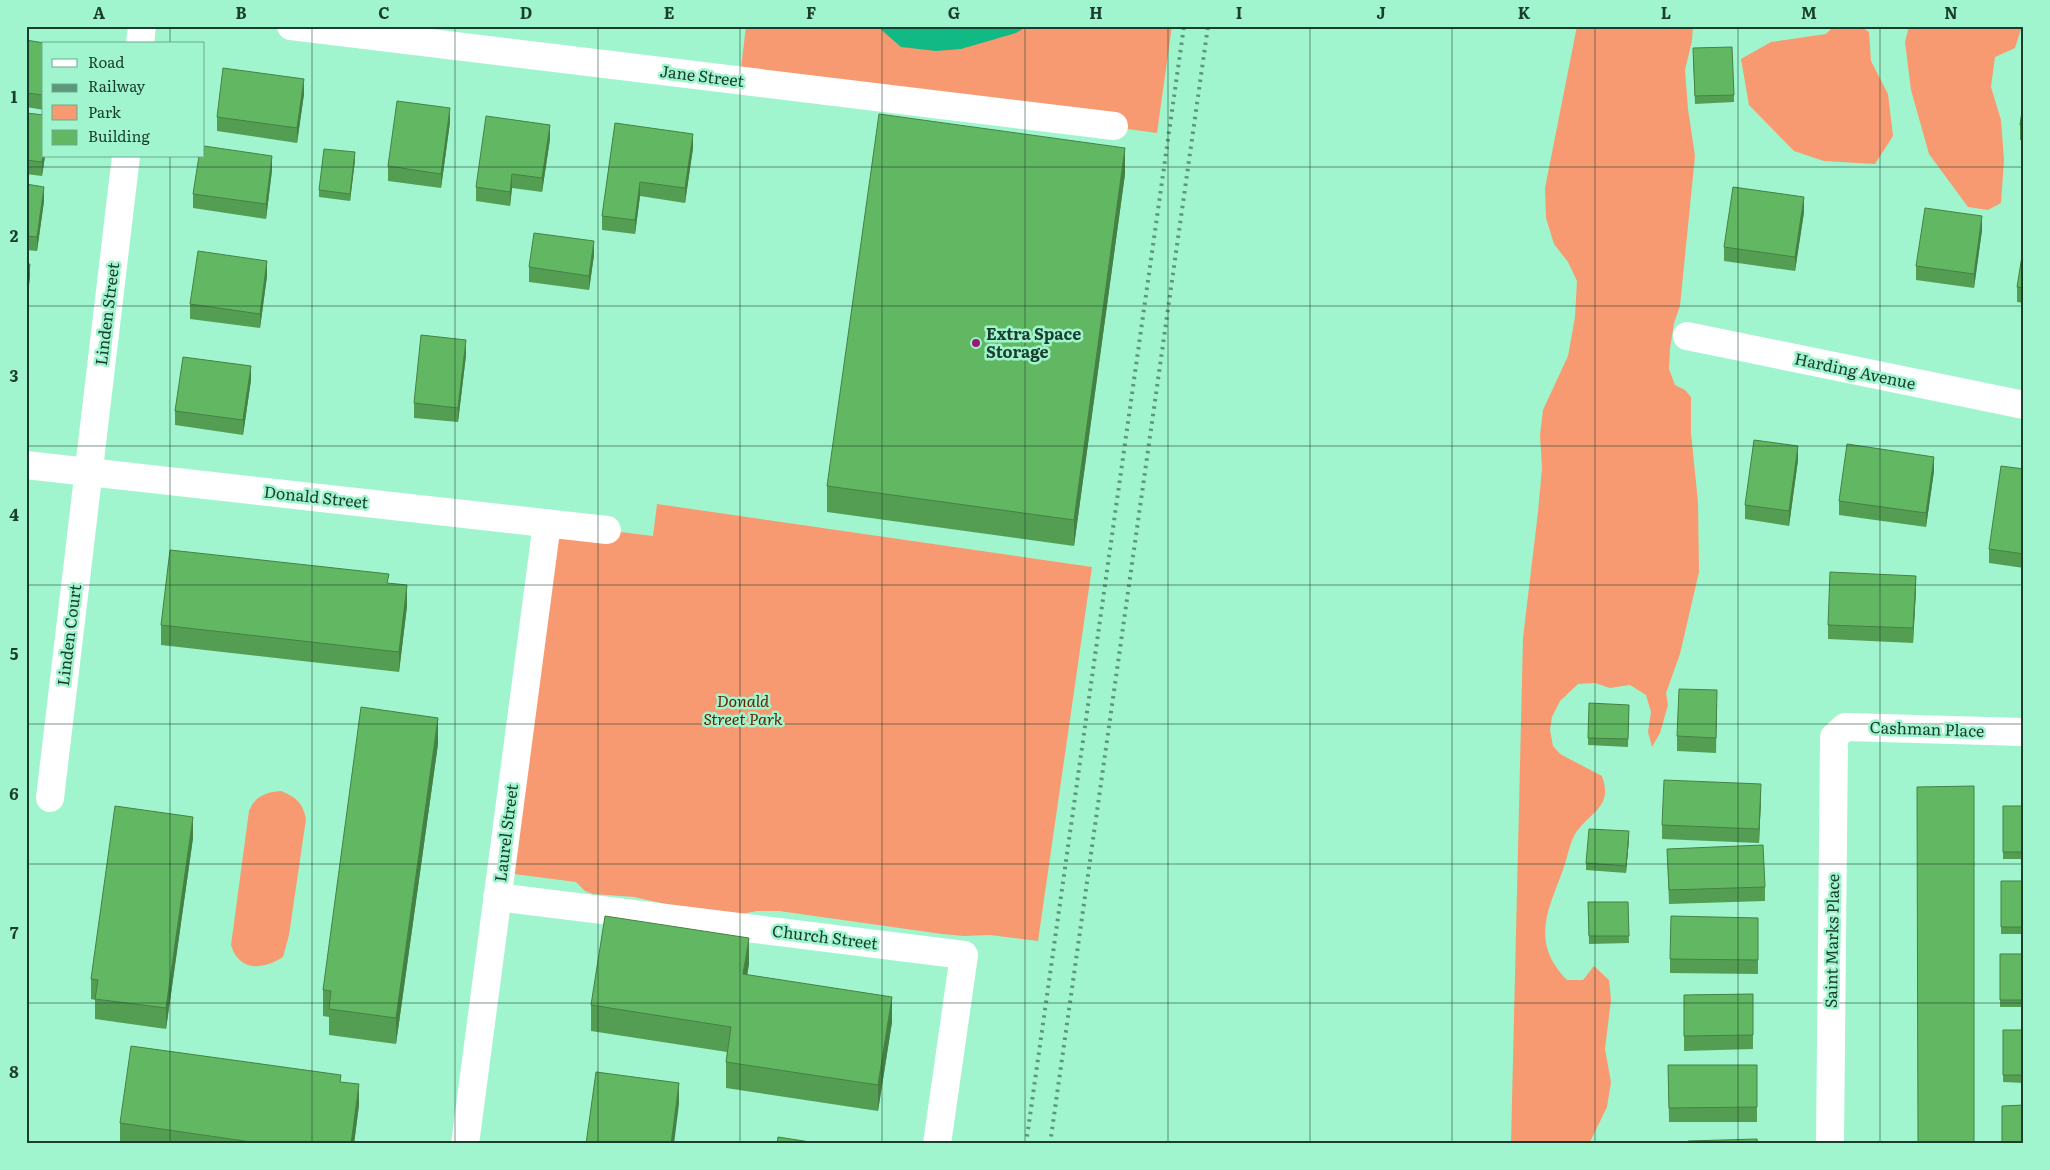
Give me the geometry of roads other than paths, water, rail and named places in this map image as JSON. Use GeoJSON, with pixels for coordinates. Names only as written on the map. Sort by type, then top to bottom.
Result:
{"type":"FeatureCollection","features":[{"type":"Feature","properties":{"kind":"street"},"geometry":{"type":"LineString","coordinates":[[140,42],[142,26]]}},
{"type":"Feature","properties":{"kind":"street","name":"Jane Street"},"geometry":{"type":"LineString","coordinates":[[291,26],[1114,126]]}},
{"type":"Feature","properties":{"kind":"street","name":"Linden Street"},"geometry":{"type":"LineString","coordinates":[[88,472],[126,158]]}},
{"type":"Feature","properties":{"kind":"street","name":"Harding Avenue"},"geometry":{"type":"LineString","coordinates":[[1687,336],[2024,405]]}},
{"type":"Feature","properties":{"kind":"street","name":"Donald Street"},"geometry":{"type":"LineString","coordinates":[[26,465],[607,530]]}},
{"type":"Feature","properties":{"kind":"street","name":"Linden Court"},"geometry":{"type":"LineString","coordinates":[[50,798],[88,472]]}},
{"type":"Feature","properties":{"kind":"street","name":"Laurel Street"},"geometry":{"type":"LineString","coordinates":[[465,1144],[547,523]]}},
{"type":"Feature","properties":{"kind":"street","name":"Cashman Place"},"geometry":{"type":"LineString","coordinates":[[1834,737],[1845,726],[2024,732]]}},
{"type":"Feature","properties":{"kind":"street","name":"Saint Marks Place"},"geometry":{"type":"LineString","coordinates":[[1830,1144],[1834,737]]}},
{"type":"Feature","properties":{"kind":"street","name":"Church Street"},"geometry":{"type":"LineString","coordinates":[[498,897],[964,955],[937,1144]]}},
{"type":"Feature","properties":{"kind":"railway"},"geometry":{"type":"LineString","coordinates":[[1026,1144],[1184,26]]}},
{"type":"Feature","properties":{"kind":"railway"},"geometry":{"type":"LineString","coordinates":[[1050,1144],[1208,26]]}},
{"type":"Feature","properties":{"kind":"place","name":"Extra Space Storage"},"geometry":{"type":"Point","coordinates":[976,343]}},
{"type":"Feature","properties":{"kind":"park label","name":"Donald Street Park"},"geometry":{"type":"Point","coordinates":[743,710]}}]}
